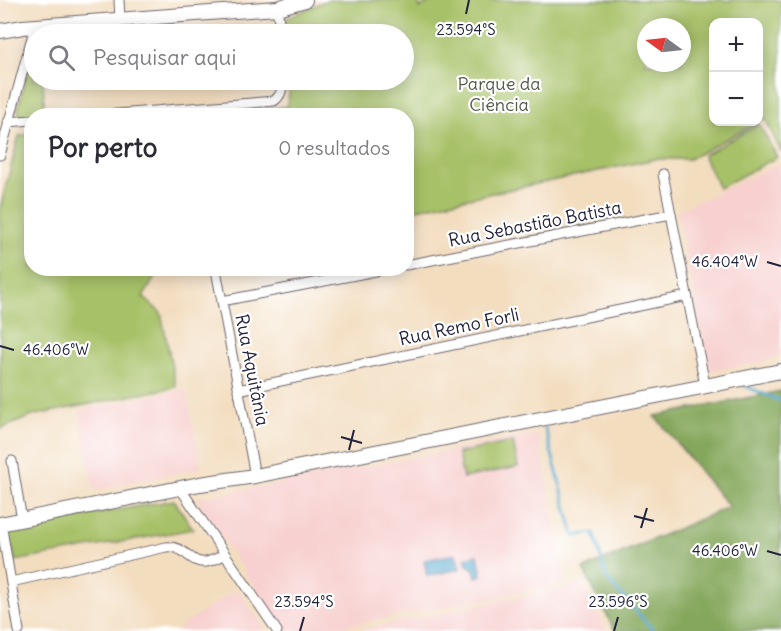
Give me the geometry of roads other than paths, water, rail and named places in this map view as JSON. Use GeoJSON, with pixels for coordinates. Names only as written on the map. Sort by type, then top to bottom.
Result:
{"type":"FeatureCollection","features":[{"type":"Feature","properties":{"kind":"main road"},"geometry":{"type":"LineString","coordinates":[[63,24],[277,8],[306,0]]}},
{"type":"Feature","properties":{"kind":"main road"},"geometry":{"type":"LineString","coordinates":[[0,31],[24,28]]}},
{"type":"Feature","properties":{"kind":"main road"},"geometry":{"type":"LineString","coordinates":[[0,524],[180,488],[255,476],[781,371]]}},
{"type":"Feature","properties":{"kind":"street"},"geometry":{"type":"LineString","coordinates":[[119,0],[120,20]]}},
{"type":"Feature","properties":{"kind":"street"},"geometry":{"type":"LineString","coordinates":[[277,8],[279,24]]}},
{"type":"Feature","properties":{"kind":"street"},"geometry":{"type":"LineString","coordinates":[[0,154],[24,65]]}},
{"type":"Feature","properties":{"kind":"street"},"geometry":{"type":"LineString","coordinates":[[190,108],[274,101],[282,90]]}},
{"type":"Feature","properties":{"kind":"street"},"geometry":{"type":"LineString","coordinates":[[8,122],[24,121]]}},
{"type":"Feature","properties":{"kind":"street"},"geometry":{"type":"LineString","coordinates":[[663,174],[705,385]]}},
{"type":"Feature","properties":{"kind":"street","name":"Rua Sebastião Batista"},"geometry":{"type":"LineString","coordinates":[[414,264],[671,214]]}},
{"type":"Feature","properties":{"kind":"street","name":"Rua Aquitânia"},"geometry":{"type":"LineString","coordinates":[[217,276],[255,476]]}},
{"type":"Feature","properties":{"kind":"street"},"geometry":{"type":"LineString","coordinates":[[222,301],[350,276]]}},
{"type":"Feature","properties":{"kind":"street","name":"Rua Remo Forli"},"geometry":{"type":"LineString","coordinates":[[238,390],[687,296]]}},
{"type":"Feature","properties":{"kind":"street"},"geometry":{"type":"LineString","coordinates":[[12,461],[21,520]]}},
{"type":"Feature","properties":{"kind":"street"},"geometry":{"type":"LineString","coordinates":[[180,488],[277,631]]}},
{"type":"Feature","properties":{"kind":"street"},"geometry":{"type":"LineString","coordinates":[[0,524],[19,631]]}},
{"type":"Feature","properties":{"kind":"street"},"geometry":{"type":"LineString","coordinates":[[11,582],[166,547],[179,548],[200,562],[207,562],[225,555]]}},
{"type":"Feature","properties":{"kind":"water"},"geometry":{"type":"Polygon","coordinates":[[[456,554],[460,569],[427,576],[424,560],[456,554]]]}},
{"type":"Feature","properties":{"kind":"water"},"geometry":{"type":"Polygon","coordinates":[[[478,555],[482,575],[476,577],[474,569],[467,565],[465,558],[478,555]]]}},
{"type":"Feature","properties":{"kind":"waterway"},"geometry":{"type":"LineString","coordinates":[[745,386],[781,401]]}},
{"type":"Feature","properties":{"kind":"waterway"},"geometry":{"type":"LineString","coordinates":[[545,428],[574,536],[594,533],[607,579],[654,631]]}},
{"type":"Feature","properties":{"kind":"park label","name":"Parque da Ciência"},"geometry":{"type":"Point","coordinates":[499,94]}}]}
